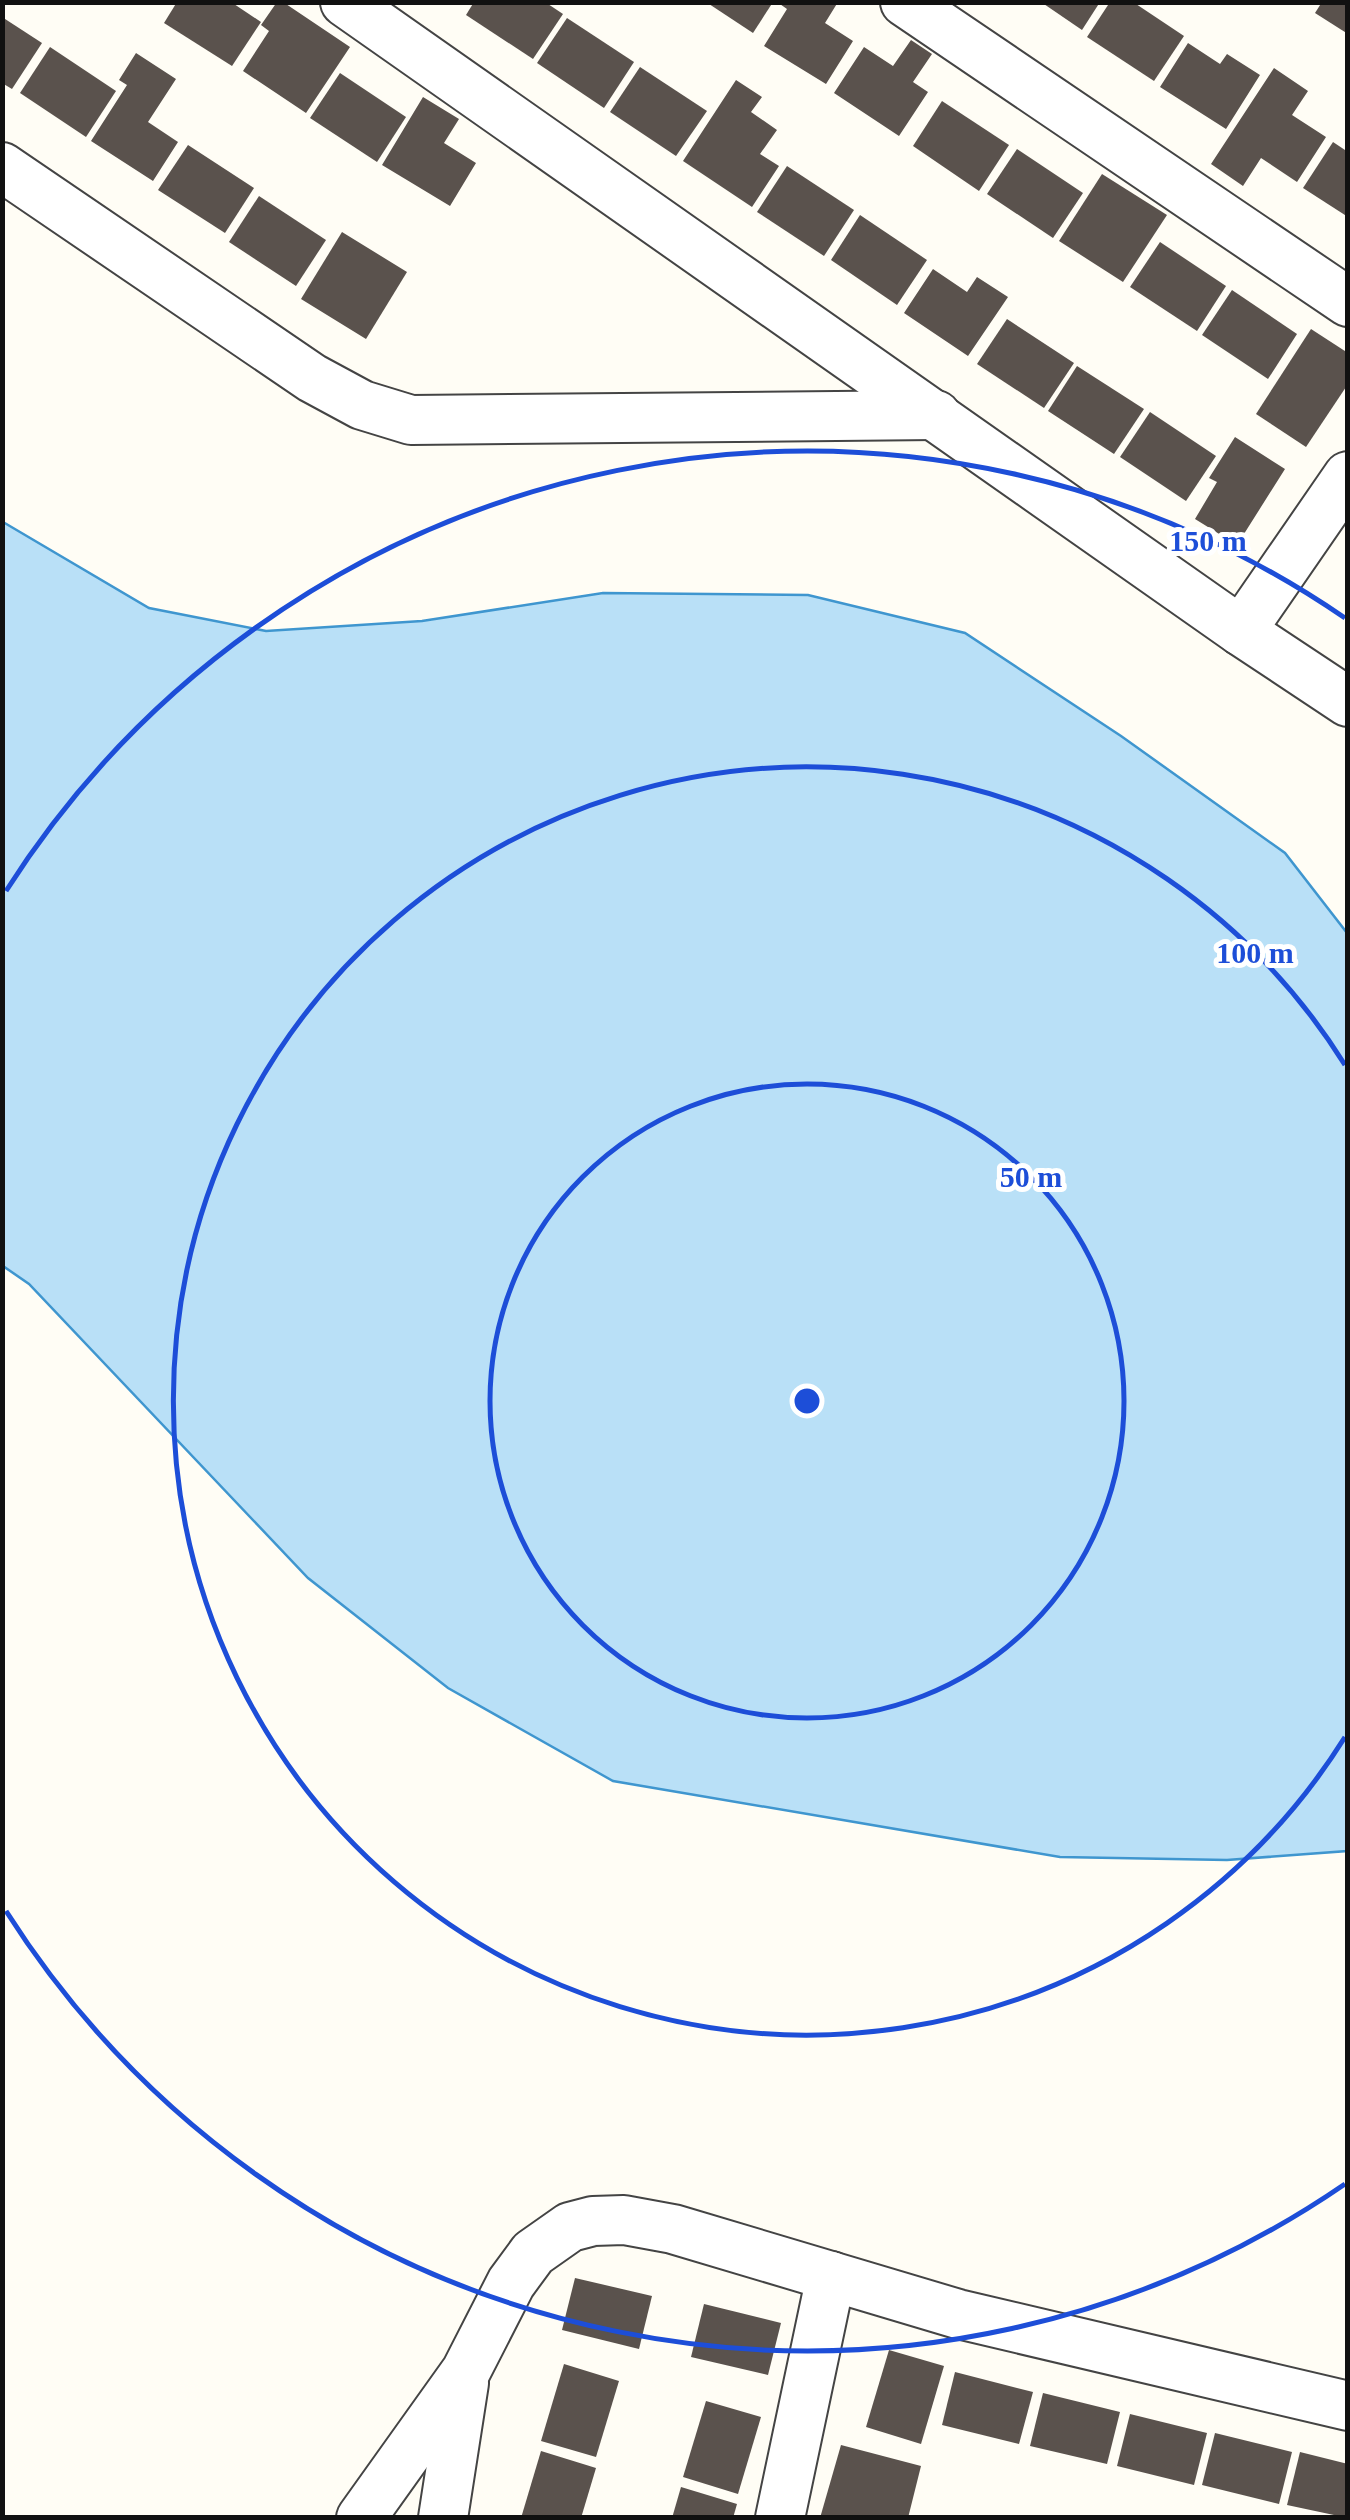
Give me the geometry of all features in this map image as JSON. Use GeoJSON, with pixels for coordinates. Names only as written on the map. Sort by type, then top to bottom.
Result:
{"type":"FeatureCollection","features":[{"type":"Feature","properties":{"kind":"street"},"geometry":{"type":"LineString","coordinates":[[345,2],[1241,631],[1348,702]]}},
{"type":"Feature","properties":{"kind":"street"},"geometry":{"type":"LineString","coordinates":[[906,2],[1348,302]]}},
{"type":"Feature","properties":{"kind":"street"},"geometry":{"type":"LineString","coordinates":[[2,168],[312,378],[362,405],[411,420],[936,415]]}},
{"type":"Feature","properties":{"kind":"street"},"geometry":{"type":"LineString","coordinates":[[1241,631],[1348,476]]}},
{"type":"Feature","properties":{"kind":"street"},"geometry":{"type":"LineString","coordinates":[[361,2518],[466,2372],[512,2283],[533,2253],[570,2227],[593,2221],[624,2220],[673,2230],[958,2314],[1348,2406]]}},
{"type":"Feature","properties":{"kind":"street"},"geometry":{"type":"LineString","coordinates":[[780,2518],[831,2276]]}},
{"type":"Feature","properties":{"kind":"street"},"geometry":{"type":"LineString","coordinates":[[443,2518],[466,2372]]}},
{"type":"Feature","properties":{"kind":"water"},"geometry":{"type":"Polygon","coordinates":[[[3,522],[149,608],[266,631],[422,621],[603,593],[808,595],[965,633],[1121,736],[1285,853],[1347,933],[1347,1851],[1227,1860],[1060,1857],[613,1781],[448,1688],[308,1578],[29,1284],[3,1266],[3,522]]]}},
{"type":"Feature","properties":{"kind":"building"},"geometry":{"type":"Polygon","coordinates":[[[177,2],[231,2],[261,22],[232,66],[164,23],[177,2]]]}},
{"type":"Feature","properties":{"kind":"building"},"geometry":{"type":"Polygon","coordinates":[[[277,2],[283,2],[350,47],[306,113],[243,71],[269,31],[261,25],[277,2]]]}},
{"type":"Feature","properties":{"kind":"building"},"geometry":{"type":"Polygon","coordinates":[[[474,2],[545,2],[563,14],[533,59],[466,15],[474,2]]]}},
{"type":"Feature","properties":{"kind":"building"},"geometry":{"type":"Polygon","coordinates":[[[706,2],[773,2],[753,33],[706,2]]]}},
{"type":"Feature","properties":{"kind":"building"},"geometry":{"type":"Polygon","coordinates":[[[777,2],[838,2],[825,23],[853,41],[826,84],[764,46],[787,9],[777,2]]]}},
{"type":"Feature","properties":{"kind":"building"},"geometry":{"type":"Polygon","coordinates":[[[1041,2],[1100,2],[1082,30],[1041,2]]]}},
{"type":"Feature","properties":{"kind":"building"},"geometry":{"type":"Polygon","coordinates":[[[1110,2],[1133,2],[1184,36],[1154,81],[1087,37],[1110,2]]]}},
{"type":"Feature","properties":{"kind":"building"},"geometry":{"type":"Polygon","coordinates":[[[1322,2],[1348,2],[1348,34],[1315,13],[1322,2]]]}},
{"type":"Feature","properties":{"kind":"building"},"geometry":{"type":"Polygon","coordinates":[[[2,17],[42,43],[12,89],[2,83],[2,17]]]}},
{"type":"Feature","properties":{"kind":"building"},"geometry":{"type":"Polygon","coordinates":[[[567,18],[634,62],[604,108],[537,63],[567,18]]]}},
{"type":"Feature","properties":{"kind":"building"},"geometry":{"type":"Polygon","coordinates":[[[911,40],[932,54],[913,82],[928,92],[899,136],[834,93],[864,47],[893,66],[911,40]]]}},
{"type":"Feature","properties":{"kind":"building"},"geometry":{"type":"Polygon","coordinates":[[[1188,43],[1220,64],[1227,54],[1260,75],[1226,129],[1160,87],[1188,43]]]}},
{"type":"Feature","properties":{"kind":"building"},"geometry":{"type":"Polygon","coordinates":[[[50,47],[116,91],[86,137],[20,93],[50,47]]]}},
{"type":"Feature","properties":{"kind":"building"},"geometry":{"type":"Polygon","coordinates":[[[136,53],[176,79],[148,122],[178,142],[153,181],[91,141],[127,85],[119,80],[136,53]]]}},
{"type":"Feature","properties":{"kind":"building"},"geometry":{"type":"Polygon","coordinates":[[[640,67],[707,111],[676,156],[610,112],[640,67]]]}},
{"type":"Feature","properties":{"kind":"building"},"geometry":{"type":"Polygon","coordinates":[[[1274,68],[1308,91],[1292,115],[1326,137],[1297,182],[1261,158],[1243,186],[1211,164],[1274,68]]]}},
{"type":"Feature","properties":{"kind":"building"},"geometry":{"type":"Polygon","coordinates":[[[340,73],[406,117],[377,162],[310,118],[340,73]]]}},
{"type":"Feature","properties":{"kind":"building"},"geometry":{"type":"Polygon","coordinates":[[[736,80],[762,97],[751,112],[777,130],[760,154],[779,166],[752,207],[683,161],[736,80]]]}},
{"type":"Feature","properties":{"kind":"building"},"geometry":{"type":"Polygon","coordinates":[[[423,97],[459,119],[444,143],[476,163],[450,206],[382,165],[423,97]]]}},
{"type":"Feature","properties":{"kind":"building"},"geometry":{"type":"Polygon","coordinates":[[[942,101],[1009,145],[979,191],[913,146],[942,101]]]}},
{"type":"Feature","properties":{"kind":"building"},"geometry":{"type":"Polygon","coordinates":[[[1333,142],[1348,152],[1348,217],[1303,188],[1333,142]]]}},
{"type":"Feature","properties":{"kind":"building"},"geometry":{"type":"Polygon","coordinates":[[[188,145],[254,188],[225,233],[158,190],[188,145]]]}},
{"type":"Feature","properties":{"kind":"building"},"geometry":{"type":"Polygon","coordinates":[[[1017,149],[1083,193],[1053,238],[987,194],[1017,149]]]}},
{"type":"Feature","properties":{"kind":"building"},"geometry":{"type":"Polygon","coordinates":[[[787,166],[854,210],[824,256],[757,212],[787,166]]]}},
{"type":"Feature","properties":{"kind":"building"},"geometry":{"type":"Polygon","coordinates":[[[1102,174],[1167,215],[1123,282],[1059,241],[1102,174]]]}},
{"type":"Feature","properties":{"kind":"building"},"geometry":{"type":"Polygon","coordinates":[[[259,196],[326,240],[296,286],[229,242],[259,196]]]}},
{"type":"Feature","properties":{"kind":"building"},"geometry":{"type":"Polygon","coordinates":[[[860,215],[927,260],[897,305],[831,260],[860,215]]]}},
{"type":"Feature","properties":{"kind":"building"},"geometry":{"type":"Polygon","coordinates":[[[342,232],[407,272],[366,339],[301,299],[342,232]]]}},
{"type":"Feature","properties":{"kind":"building"},"geometry":{"type":"Polygon","coordinates":[[[1160,242],[1226,286],[1197,331],[1130,287],[1160,242]]]}},
{"type":"Feature","properties":{"kind":"building"},"geometry":{"type":"Polygon","coordinates":[[[933,269],[967,292],[977,277],[1008,297],[968,356],[904,313],[933,269]]]}},
{"type":"Feature","properties":{"kind":"building"},"geometry":{"type":"Polygon","coordinates":[[[1232,290],[1297,334],[1268,379],[1202,335],[1232,290]]]}},
{"type":"Feature","properties":{"kind":"building"},"geometry":{"type":"Polygon","coordinates":[[[1007,319],[1074,363],[1044,408],[977,364],[1007,319]]]}},
{"type":"Feature","properties":{"kind":"building"},"geometry":{"type":"Polygon","coordinates":[[[1311,329],[1348,353],[1348,384],[1306,447],[1256,414],[1311,329]]]}},
{"type":"Feature","properties":{"kind":"building"},"geometry":{"type":"Polygon","coordinates":[[[1077,366],[1144,409],[1114,454],[1048,411],[1077,366]]]}},
{"type":"Feature","properties":{"kind":"building"},"geometry":{"type":"Polygon","coordinates":[[[1150,412],[1216,456],[1186,501],[1120,457],[1150,412]]]}},
{"type":"Feature","properties":{"kind":"building"},"geometry":{"type":"Polygon","coordinates":[[[1235,437],[1285,469],[1237,545],[1195,519],[1217,482],[1209,478],[1235,437]]]}},
{"type":"Feature","properties":{"kind":"building"},"geometry":{"type":"Polygon","coordinates":[[[575,2278],[652,2296],[639,2349],[562,2330],[575,2278]]]}},
{"type":"Feature","properties":{"kind":"building"},"geometry":{"type":"Polygon","coordinates":[[[704,2304],[781,2323],[768,2375],[691,2357],[704,2304]]]}},
{"type":"Feature","properties":{"kind":"building"},"geometry":{"type":"Polygon","coordinates":[[[889,2350],[944,2366],[921,2444],[866,2427],[889,2350]]]}},
{"type":"Feature","properties":{"kind":"building"},"geometry":{"type":"Polygon","coordinates":[[[564,2364],[619,2381],[596,2457],[541,2441],[564,2364]]]}},
{"type":"Feature","properties":{"kind":"building"},"geometry":{"type":"Polygon","coordinates":[[[955,2372],[1033,2392],[1019,2444],[942,2425],[955,2372]]]}},
{"type":"Feature","properties":{"kind":"building"},"geometry":{"type":"Polygon","coordinates":[[[1043,2393],[1120,2412],[1107,2464],[1030,2446],[1043,2393]]]}},
{"type":"Feature","properties":{"kind":"building"},"geometry":{"type":"Polygon","coordinates":[[[706,2401],[761,2417],[738,2494],[683,2477],[706,2401]]]}},
{"type":"Feature","properties":{"kind":"building"},"geometry":{"type":"Polygon","coordinates":[[[1130,2414],[1207,2433],[1194,2485],[1117,2466],[1130,2414]]]}},
{"type":"Feature","properties":{"kind":"building"},"geometry":{"type":"Polygon","coordinates":[[[1215,2433],[1292,2452],[1279,2504],[1202,2485],[1215,2433]]]}},
{"type":"Feature","properties":{"kind":"building"},"geometry":{"type":"Polygon","coordinates":[[[841,2445],[921,2466],[908,2518],[820,2518],[841,2445]]]}},
{"type":"Feature","properties":{"kind":"building"},"geometry":{"type":"Polygon","coordinates":[[[541,2451],[596,2468],[581,2518],[521,2518],[541,2451]]]}},
{"type":"Feature","properties":{"kind":"building"},"geometry":{"type":"Polygon","coordinates":[[[1300,2452],[1348,2464],[1348,2518],[1287,2505],[1300,2452]]]}},
{"type":"Feature","properties":{"kind":"building"},"geometry":{"type":"Polygon","coordinates":[[[681,2487],[737,2504],[733,2518],[672,2518],[681,2487]]]}}]}
